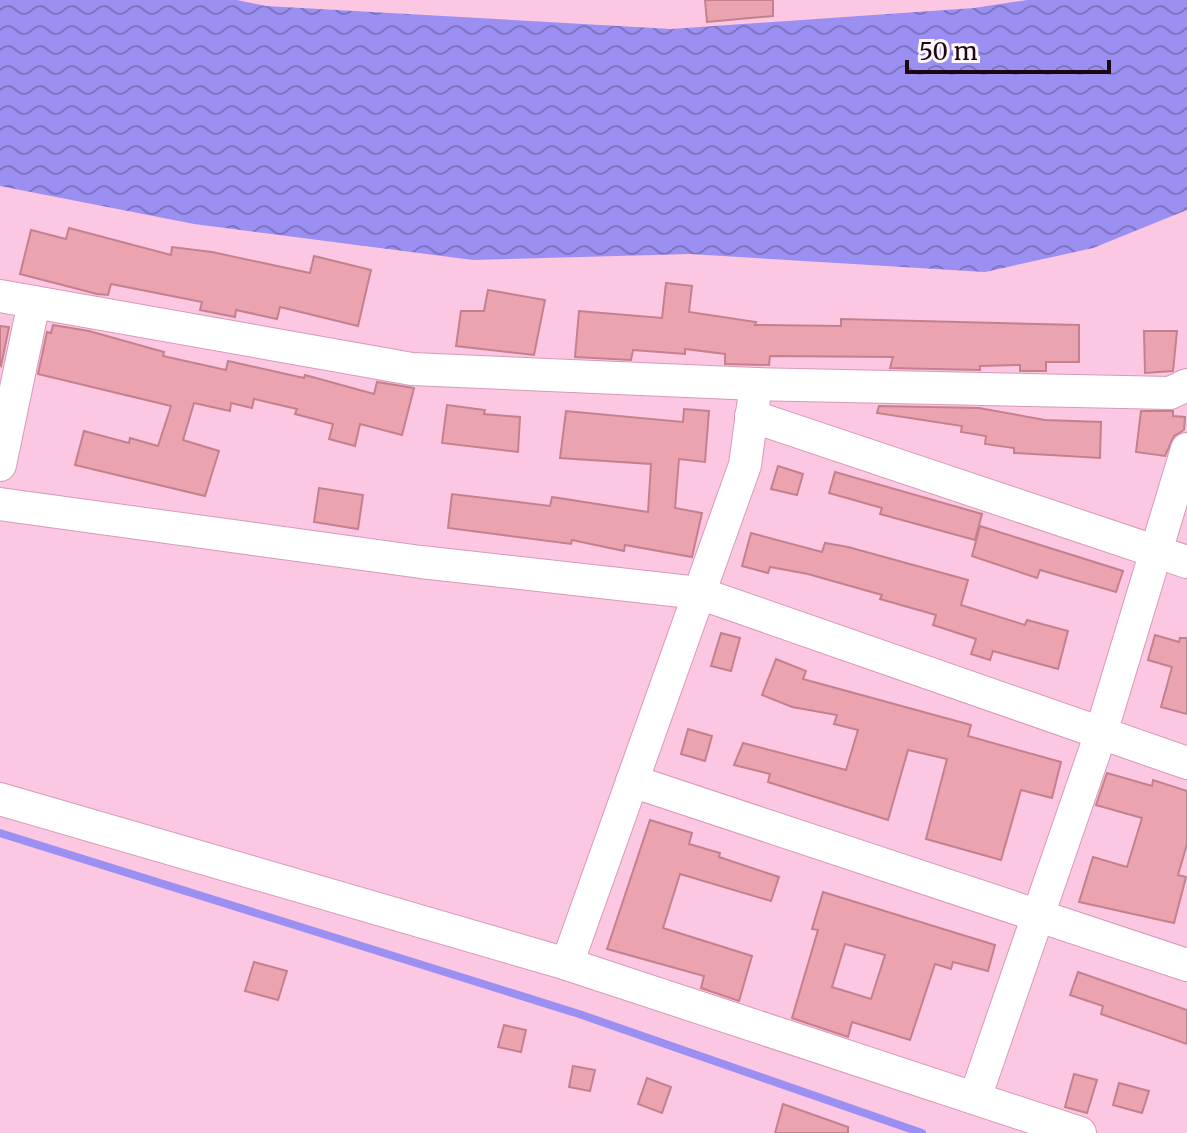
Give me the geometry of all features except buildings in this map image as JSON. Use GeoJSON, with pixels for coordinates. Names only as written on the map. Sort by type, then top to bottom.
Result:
{"type":"FeatureCollection","features":[{"type":"Feature","properties":{"kind":"street"},"geometry":{"type":"LineString","coordinates":[[0,296],[412,369],[756,384],[1170,393],[1187,385]]}},
{"type":"Feature","properties":{"kind":"street"},"geometry":{"type":"LineString","coordinates":[[0,465],[34,302]]}},
{"type":"Feature","properties":{"kind":"street"},"geometry":{"type":"LineString","coordinates":[[567,964],[745,465],[756,384]]}},
{"type":"Feature","properties":{"kind":"street"},"geometry":{"type":"LineString","coordinates":[[751,416],[1187,562]]}},
{"type":"Feature","properties":{"kind":"street"},"geometry":{"type":"LineString","coordinates":[[975,1098],[1101,733],[1187,449]]}},
{"type":"Feature","properties":{"kind":"street"},"geometry":{"type":"LineString","coordinates":[[0,504],[421,562],[699,593],[1187,763]]}},
{"type":"Feature","properties":{"kind":"street"},"geometry":{"type":"LineString","coordinates":[[632,781],[1187,965]]}},
{"type":"Feature","properties":{"kind":"street"},"geometry":{"type":"LineString","coordinates":[[0,799],[567,964],[1080,1133]]}},
{"type":"Feature","properties":{"kind":"water"},"geometry":{"type":"Polygon","coordinates":[[[0,0],[237,0],[266,6],[671,29],[974,8],[1027,0],[1187,0],[1187,210],[1093,248],[985,272],[690,254],[473,260],[194,224],[0,186],[0,0]]]}},
{"type":"Feature","properties":{"kind":"waterway"},"geometry":{"type":"LineString","coordinates":[[0,833],[579,1014],[922,1133]]}}]}
